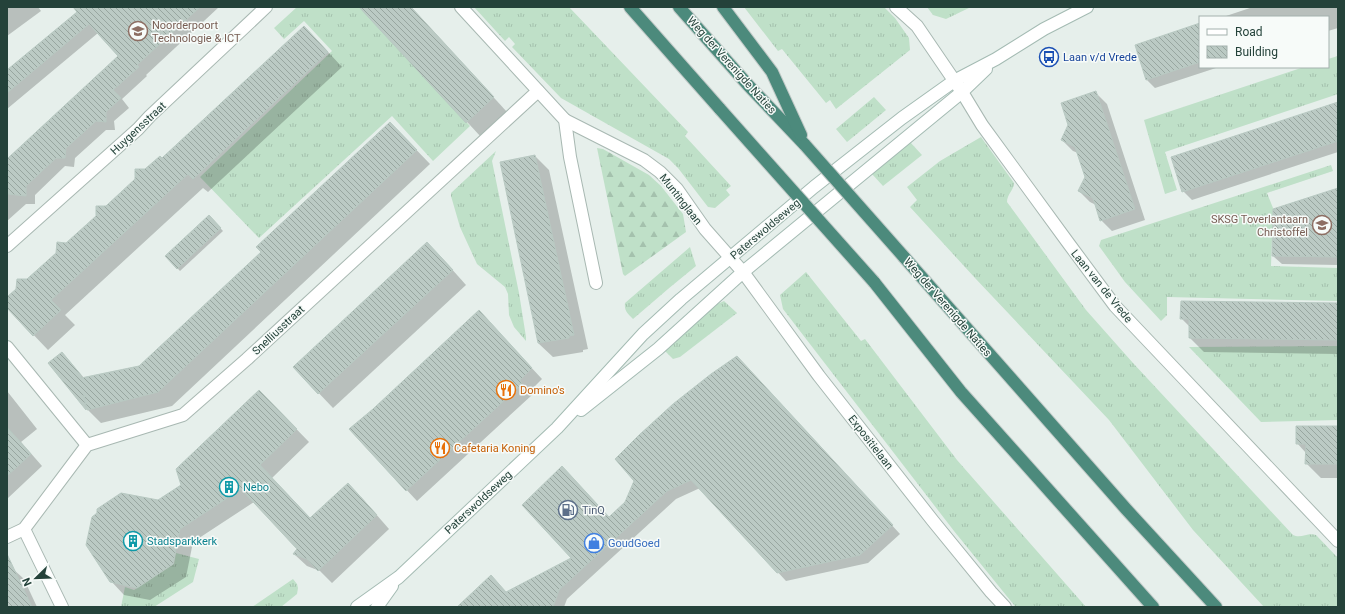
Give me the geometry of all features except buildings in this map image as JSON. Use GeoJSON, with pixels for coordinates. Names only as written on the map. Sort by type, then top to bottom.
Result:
{"type":"FeatureCollection","features":[{"type":"Feature","properties":{"kind":"highway"},"geometry":{"type":"LineString","coordinates":[[630,7],[874,282],[961,392],[1153,607]]}},
{"type":"Feature","properties":{"kind":"highway","name":"Weg der Verenigde Naties"},"geometry":{"type":"LineString","coordinates":[[679,7],[748,85],[805,145],[1121,504],[1216,607]]}},
{"type":"Feature","properties":{"kind":"highway"},"geometry":{"type":"LineString","coordinates":[[723,7],[772,72],[805,145]]}},
{"type":"Feature","properties":{"kind":"street","name":"Huygensstraat"},"geometry":{"type":"LineString","coordinates":[[7,246],[138,129],[266,7]]}},
{"type":"Feature","properties":{"kind":"street","name":"Muntinglaan"},"geometry":{"type":"LineString","coordinates":[[461,7],[565,120],[644,160],[660,172],[676,189],[705,229],[742,272]]}},
{"type":"Feature","properties":{"kind":"street","name":"Laan van de Vrede"},"geometry":{"type":"LineString","coordinates":[[896,7],[917,26],[962,92],[982,125],[1115,306],[1338,541]]}},
{"type":"Feature","properties":{"kind":"street","name":"Paterswoldseweg"},"geometry":{"type":"LineString","coordinates":[[356,607],[399,577],[558,428],[643,334],[681,299],[814,188],[902,118],[954,81],[996,59],[1044,29],[1087,7]]}},
{"type":"Feature","properties":{"kind":"street","name":"Paterswoldseweg"},"geometry":{"type":"LineString","coordinates":[[558,428],[658,349],[742,272],[962,92],[996,59]]}},
{"type":"Feature","properties":{"kind":"street","name":"Snelliusstraat"},"geometry":{"type":"LineString","coordinates":[[87,445],[183,416],[253,354],[538,91]]}},
{"type":"Feature","properties":{"kind":"street"},"geometry":{"type":"LineString","coordinates":[[565,120],[570,157],[596,283]]}},
{"type":"Feature","properties":{"kind":"street","name":"Expositielaan"},"geometry":{"type":"LineString","coordinates":[[742,272],[843,406],[933,521],[1005,607]]}},
{"type":"Feature","properties":{"kind":"street"},"geometry":{"type":"LineString","coordinates":[[7,347],[87,445],[24,529],[7,537]]}},
{"type":"Feature","properties":{"kind":"street"},"geometry":{"type":"LineString","coordinates":[[24,529],[62,607]]}},
{"type":"Feature","properties":{"kind":"street","name":"Paterswoldseweg"},"geometry":{"type":"LineString","coordinates":[[377,607],[399,577]]}},
{"type":"Feature","properties":{"kind":"green space"},"geometry":{"type":"Polygon","coordinates":[[[297,7],[360,7],[470,126],[433,161],[392,116],[259,238],[200,177],[332,51],[304,21],[284,39],[274,28],[297,7]]]}},
{"type":"Feature","properties":{"kind":"green space"},"geometry":{"type":"Polygon","coordinates":[[[474,7],[569,7],[688,132],[685,136],[731,186],[726,190],[730,195],[715,208],[708,207],[678,168],[669,159],[561,98],[512,47],[515,44],[509,37],[505,41],[474,7]]]}},
{"type":"Feature","properties":{"kind":"green space"},"geometry":{"type":"Polygon","coordinates":[[[744,7],[884,7],[895,18],[909,38],[910,50],[836,109],[830,100],[826,103],[782,49],[778,51],[744,7]]]}},
{"type":"Feature","properties":{"kind":"green space"},"geometry":{"type":"Polygon","coordinates":[[[927,7],[971,7],[946,19],[933,15],[927,7]]]}},
{"type":"Feature","properties":{"kind":"green space"},"geometry":{"type":"Polygon","coordinates":[[[1338,56],[1338,94],[1165,152],[1177,190],[1165,194],[1144,120],[1301,68],[1329,68],[1329,59],[1338,56]]]}},
{"type":"Feature","properties":{"kind":"green space"},"geometry":{"type":"Polygon","coordinates":[[[874,97],[886,110],[847,142],[836,129],[874,97]]]}},
{"type":"Feature","properties":{"kind":"green space"},"geometry":{"type":"Polygon","coordinates":[[[981,137],[1014,183],[1007,202],[1086,310],[1133,363],[1293,535],[1316,535],[1338,558],[1338,607],[1264,607],[1193,530],[1109,420],[910,207],[917,200],[907,187],[940,161],[981,137]]]}},
{"type":"Feature","properties":{"kind":"green space"},"geometry":{"type":"Polygon","coordinates":[[[910,142],[922,155],[883,186],[872,174],[910,142]]]}},
{"type":"Feature","properties":{"kind":"green space"},"geometry":{"type":"Polygon","coordinates":[[[597,148],[603,149],[649,175],[661,186],[683,214],[686,232],[625,276],[623,274],[597,148]]]}},
{"type":"Feature","properties":{"kind":"green space"},"geometry":{"type":"Polygon","coordinates":[[[496,151],[492,161],[519,293],[526,341],[514,327],[509,315],[508,294],[505,287],[477,264],[460,227],[451,196],[451,193],[496,151]]]}},
{"type":"Feature","properties":{"kind":"green space"},"geometry":{"type":"Polygon","coordinates":[[[1331,165],[1333,171],[1267,193],[1273,208],[1271,266],[1338,268],[1338,301],[1167,297],[1167,315],[1161,321],[1125,282],[1099,246],[1101,240],[1331,165]]]}},
{"type":"Feature","properties":{"kind":"green space"},"geometry":{"type":"Polygon","coordinates":[[[690,247],[696,266],[633,319],[626,310],[625,303],[690,247]]]}},
{"type":"Feature","properties":{"kind":"green space"},"geometry":{"type":"Polygon","coordinates":[[[806,272],[861,341],[865,339],[957,460],[1086,607],[1016,607],[1014,605],[954,531],[783,309],[780,295],[806,272]]]}},
{"type":"Feature","properties":{"kind":"green space"},"geometry":{"type":"Polygon","coordinates":[[[724,301],[737,313],[680,357],[673,359],[665,351],[713,306],[724,301]]]}},
{"type":"Feature","properties":{"kind":"green space"},"geometry":{"type":"Polygon","coordinates":[[[1338,346],[1338,420],[1261,422],[1189,347],[1338,346]]]}},
{"type":"Feature","properties":{"kind":"green space"},"geometry":{"type":"Polygon","coordinates":[[[176,553],[199,559],[193,582],[154,607],[121,607],[125,587],[134,590],[174,564],[176,553]]]}},
{"type":"Feature","properties":{"kind":"green space"},"geometry":{"type":"Polygon","coordinates":[[[293,579],[297,584],[297,594],[281,607],[252,607],[293,579]]]}},
{"type":"Feature","properties":{"kind":"place","name":"Noorderpoort Technologie & ICT"},"geometry":{"type":"Point","coordinates":[138,31]}},
{"type":"Feature","properties":{"kind":"place","name":"Laan v/d Vrede"},"geometry":{"type":"Point","coordinates":[1049,57]}},
{"type":"Feature","properties":{"kind":"place","name":"SKSG Toverlantaarn Christoffel"},"geometry":{"type":"Point","coordinates":[1322,225]}},
{"type":"Feature","properties":{"kind":"place","name":"Domino's"},"geometry":{"type":"Point","coordinates":[506,390]}},
{"type":"Feature","properties":{"kind":"place","name":"Cafetaria Koning"},"geometry":{"type":"Point","coordinates":[440,448]}},
{"type":"Feature","properties":{"kind":"place","name":"Nebo"},"geometry":{"type":"Point","coordinates":[229,487]}},
{"type":"Feature","properties":{"kind":"place","name":"TinQ"},"geometry":{"type":"Point","coordinates":[568,510]}},
{"type":"Feature","properties":{"kind":"place","name":"Stadsparkkerk"},"geometry":{"type":"Point","coordinates":[133,541]}},
{"type":"Feature","properties":{"kind":"place","name":"GoudGoed"},"geometry":{"type":"Point","coordinates":[594,543]}}]}
